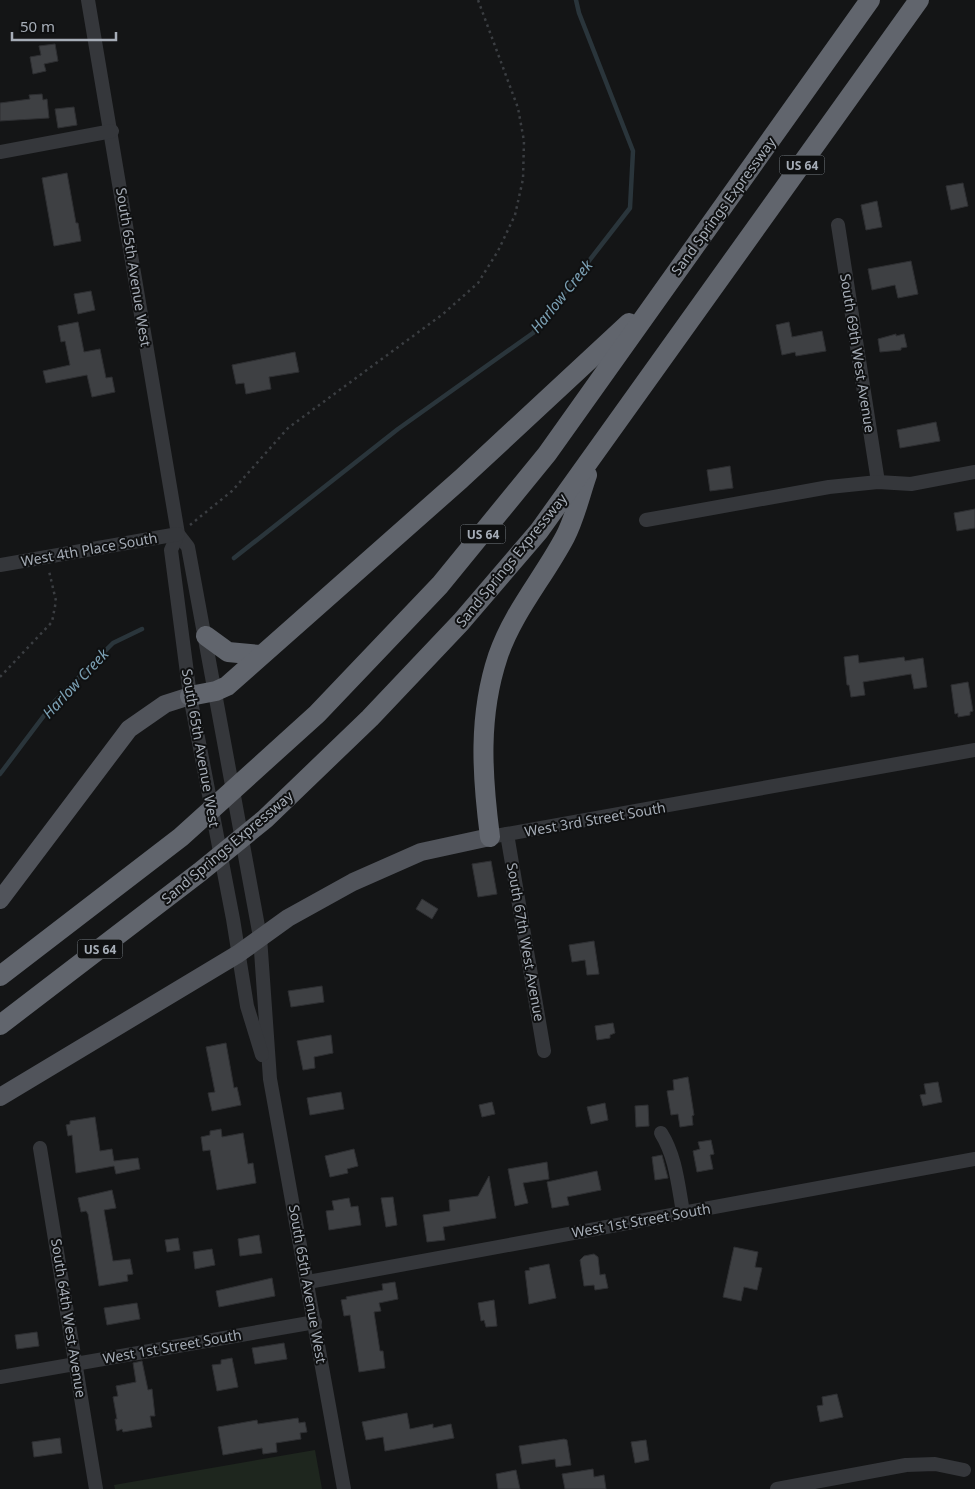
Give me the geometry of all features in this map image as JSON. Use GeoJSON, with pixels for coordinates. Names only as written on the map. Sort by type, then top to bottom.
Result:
{"type":"FeatureCollection","features":[{"type":"Feature","properties":{"kind":"highway","name":"Sand Springs Expressway"},"geometry":{"type":"LineString","coordinates":[[0,976],[182,837],[317,714],[385,645],[446,578],[548,454],[870,0]]}},
{"type":"Feature","properties":{"kind":"highway","name":"Sand Springs Expressway"},"geometry":{"type":"LineString","coordinates":[[0,1025],[207,866],[265,819],[336,751],[426,660],[487,592],[539,531],[919,0]]}},
{"type":"Feature","properties":{"kind":"highway"},"geometry":{"type":"LineString","coordinates":[[190,696],[216,691],[227,686],[467,473],[661,293]]}},
{"type":"Feature","properties":{"kind":"highway"},"geometry":{"type":"LineString","coordinates":[[498,835],[482,766],[484,715],[498,655],[525,600],[566,536],[594,454]]}},
{"type":"Feature","properties":{"kind":"highway"},"geometry":{"type":"LineString","coordinates":[[206,636],[228,652],[260,655]]}},
{"type":"Feature","properties":{"kind":"main road"},"geometry":{"type":"LineString","coordinates":[[0,900],[129,729],[165,704],[190,696]]}},
{"type":"Feature","properties":{"kind":"main road","name":"West 3rd Street South"},"geometry":{"type":"LineString","coordinates":[[0,1097],[238,954],[288,918],[353,882],[402,858],[498,835]]}},
{"type":"Feature","properties":{"kind":"street","name":"South 65th Avenue West"},"geometry":{"type":"LineString","coordinates":[[88,0],[112,132],[178,534],[188,546],[260,937],[270,1080],[316,1322],[344,1489]]}},
{"type":"Feature","properties":{"kind":"street"},"geometry":{"type":"LineString","coordinates":[[0,152],[112,132]]}},
{"type":"Feature","properties":{"kind":"street","name":"South 69th West Avenue"},"geometry":{"type":"LineString","coordinates":[[838,224],[878,482]]}},
{"type":"Feature","properties":{"kind":"street"},"geometry":{"type":"LineString","coordinates":[[646,520],[829,487],[878,482],[911,484],[975,472]]}},
{"type":"Feature","properties":{"kind":"street","name":"South 65th Avenue West"},"geometry":{"type":"LineString","coordinates":[[178,534],[171,550],[190,696],[233,920],[246,1006],[270,1080]]}},
{"type":"Feature","properties":{"kind":"street","name":"West 4th Place South"},"geometry":{"type":"LineString","coordinates":[[0,565],[178,534]]}},
{"type":"Feature","properties":{"kind":"street","name":"West 3rd Street South"},"geometry":{"type":"LineString","coordinates":[[498,835],[559,826],[975,750]]}},
{"type":"Feature","properties":{"kind":"street","name":"South 67th West Avenue"},"geometry":{"type":"LineString","coordinates":[[498,835],[544,1051]]}},
{"type":"Feature","properties":{"kind":"street"},"geometry":{"type":"LineString","coordinates":[[661,1133],[670,1148],[683,1212]]}},
{"type":"Feature","properties":{"kind":"street","name":"South 64th West Avenue"},"geometry":{"type":"LineString","coordinates":[[40,1148],[96,1489]]}},
{"type":"Feature","properties":{"kind":"street","name":"West 1st Street South"},"geometry":{"type":"LineString","coordinates":[[308,1282],[975,1160]]}},
{"type":"Feature","properties":{"kind":"street","name":"West 1st Street South"},"geometry":{"type":"LineString","coordinates":[[0,1377],[316,1322]]}},
{"type":"Feature","properties":{"kind":"street"},"geometry":{"type":"LineString","coordinates":[[777,1489],[906,1465],[935,1464],[964,1470]]}},
{"type":"Feature","properties":{"kind":"path"},"geometry":{"type":"LineString","coordinates":[[178,534],[232,491],[288,428],[443,314],[478,283],[498,251],[516,215],[523,179],[524,141],[518,108],[478,0]]}},
{"type":"Feature","properties":{"kind":"path"},"geometry":{"type":"LineString","coordinates":[[0,677],[52,622],[56,601],[46,557]]}},
{"type":"Feature","properties":{"kind":"shaded area"},"geometry":{"type":"Polygon","coordinates":[[[315,1450],[322,1489],[115,1489],[114,1485],[315,1450]]]}},
{"type":"Feature","properties":{"kind":"building"},"geometry":{"type":"Polygon","coordinates":[[[55,44],[58,61],[44,64],[46,71],[33,74],[30,57],[41,55],[39,46],[55,44]]]}},
{"type":"Feature","properties":{"kind":"building"},"geometry":{"type":"Polygon","coordinates":[[[42,94],[43,100],[47,99],[49,118],[0,121],[0,103],[30,99],[29,95],[42,94]]]}},
{"type":"Feature","properties":{"kind":"building"},"geometry":{"type":"Polygon","coordinates":[[[74,107],[77,125],[58,128],[55,109],[74,107]]]}},
{"type":"Feature","properties":{"kind":"building"},"geometry":{"type":"Polygon","coordinates":[[[67,173],[81,241],[54,246],[42,178],[67,173]]]}},
{"type":"Feature","properties":{"kind":"building"},"geometry":{"type":"Polygon","coordinates":[[[963,183],[968,206],[951,210],[946,186],[963,183]]]}},
{"type":"Feature","properties":{"kind":"building"},"geometry":{"type":"Polygon","coordinates":[[[877,201],[882,227],[866,230],[861,205],[877,201]]]}},
{"type":"Feature","properties":{"kind":"building"},"geometry":{"type":"Polygon","coordinates":[[[911,261],[918,294],[898,298],[895,285],[872,290],[868,269],[911,261]]]}},
{"type":"Feature","properties":{"kind":"building"},"geometry":{"type":"Polygon","coordinates":[[[91,291],[95,310],[78,314],[74,294],[91,291]]]}},
{"type":"Feature","properties":{"kind":"building"},"geometry":{"type":"Polygon","coordinates":[[[78,322],[84,352],[100,349],[106,378],[112,377],[115,392],[92,397],[87,375],[46,383],[43,371],[70,365],[65,341],[61,342],[58,326],[78,322]]]}},
{"type":"Feature","properties":{"kind":"building"},"geometry":{"type":"Polygon","coordinates":[[[789,322],[792,337],[822,331],[826,351],[796,356],[795,352],[782,355],[776,325],[789,322]]]}},
{"type":"Feature","properties":{"kind":"building"},"geometry":{"type":"Polygon","coordinates":[[[896,334],[896,336],[904,334],[907,347],[901,348],[901,350],[880,352],[878,339],[896,334]]]}},
{"type":"Feature","properties":{"kind":"building"},"geometry":{"type":"Polygon","coordinates":[[[295,352],[299,372],[269,377],[271,389],[246,394],[244,383],[236,384],[232,365],[295,352]]]}},
{"type":"Feature","properties":{"kind":"building"},"geometry":{"type":"Polygon","coordinates":[[[936,422],[940,441],[900,448],[897,430],[936,422]]]}},
{"type":"Feature","properties":{"kind":"building"},"geometry":{"type":"Polygon","coordinates":[[[730,466],[733,488],[710,491],[707,470],[730,466]]]}},
{"type":"Feature","properties":{"kind":"building"},"geometry":{"type":"Polygon","coordinates":[[[975,509],[975,528],[957,531],[954,513],[975,509]]]}},
{"type":"Feature","properties":{"kind":"building"},"geometry":{"type":"Polygon","coordinates":[[[858,655],[859,663],[904,657],[905,661],[923,658],[927,687],[914,689],[911,674],[863,682],[865,695],[851,697],[849,685],[847,685],[844,657],[858,655]]]}},
{"type":"Feature","properties":{"kind":"building"},"geometry":{"type":"Polygon","coordinates":[[[968,682],[973,711],[970,712],[970,715],[958,717],[958,713],[955,714],[951,685],[968,682]]]}},
{"type":"Feature","properties":{"kind":"building"},"geometry":{"type":"Polygon","coordinates":[[[491,861],[497,894],[478,897],[472,864],[491,861]]]}},
{"type":"Feature","properties":{"kind":"building"},"geometry":{"type":"Polygon","coordinates":[[[422,899],[438,909],[432,919],[416,909],[422,899]]]}},
{"type":"Feature","properties":{"kind":"building"},"geometry":{"type":"Polygon","coordinates":[[[594,941],[599,974],[587,975],[585,960],[572,962],[569,945],[594,941]]]}},
{"type":"Feature","properties":{"kind":"building"},"geometry":{"type":"Polygon","coordinates":[[[322,986],[324,1002],[291,1007],[288,991],[322,986]]]}},
{"type":"Feature","properties":{"kind":"building"},"geometry":{"type":"Polygon","coordinates":[[[613,1023],[615,1033],[610,1035],[610,1038],[597,1040],[595,1026],[613,1023]]]}},
{"type":"Feature","properties":{"kind":"building"},"geometry":{"type":"Polygon","coordinates":[[[331,1035],[333,1053],[314,1057],[315,1068],[303,1070],[297,1041],[331,1035]]]}},
{"type":"Feature","properties":{"kind":"building"},"geometry":{"type":"Polygon","coordinates":[[[226,1043],[234,1088],[237,1087],[241,1105],[212,1111],[208,1093],[215,1092],[206,1047],[226,1043]]]}},
{"type":"Feature","properties":{"kind":"building"},"geometry":{"type":"Polygon","coordinates":[[[688,1077],[694,1115],[692,1116],[693,1125],[680,1127],[678,1114],[671,1115],[667,1091],[674,1090],[673,1080],[688,1077]]]}},
{"type":"Feature","properties":{"kind":"building"},"geometry":{"type":"Polygon","coordinates":[[[938,1082],[942,1102],[923,1106],[920,1095],[926,1094],[924,1084],[938,1082]]]}},
{"type":"Feature","properties":{"kind":"building"},"geometry":{"type":"Polygon","coordinates":[[[341,1092],[344,1109],[310,1115],[307,1098],[341,1092]]]}},
{"type":"Feature","properties":{"kind":"building"},"geometry":{"type":"Polygon","coordinates":[[[492,1102],[495,1114],[482,1117],[479,1105],[492,1102]]]}},
{"type":"Feature","properties":{"kind":"building"},"geometry":{"type":"Polygon","coordinates":[[[605,1103],[608,1120],[591,1124],[587,1107],[605,1103]]]}},
{"type":"Feature","properties":{"kind":"building"},"geometry":{"type":"Polygon","coordinates":[[[648,1105],[649,1126],[636,1127],[635,1106],[648,1105]]]}},
{"type":"Feature","properties":{"kind":"building"},"geometry":{"type":"Polygon","coordinates":[[[95,1117],[100,1151],[112,1149],[114,1161],[138,1158],[140,1169],[116,1174],[114,1166],[76,1173],[72,1135],[68,1136],[66,1125],[70,1124],[70,1121],[95,1117]]]}},
{"type":"Feature","properties":{"kind":"building"},"geometry":{"type":"Polygon","coordinates":[[[221,1129],[222,1137],[243,1133],[248,1164],[253,1163],[256,1183],[217,1190],[210,1150],[203,1151],[201,1137],[210,1135],[210,1131],[221,1129]]]}},
{"type":"Feature","properties":{"kind":"building"},"geometry":{"type":"Polygon","coordinates":[[[711,1140],[714,1154],[710,1155],[713,1169],[697,1172],[693,1151],[700,1149],[698,1142],[711,1140]]]}},
{"type":"Feature","properties":{"kind":"building"},"geometry":{"type":"Polygon","coordinates":[[[354,1149],[358,1166],[347,1169],[348,1173],[330,1177],[325,1156],[354,1149]]]}},
{"type":"Feature","properties":{"kind":"building"},"geometry":{"type":"Polygon","coordinates":[[[662,1155],[668,1178],[655,1180],[652,1157],[662,1155]]]}},
{"type":"Feature","properties":{"kind":"building"},"geometry":{"type":"Polygon","coordinates":[[[547,1162],[549,1179],[523,1183],[528,1203],[515,1206],[508,1169],[547,1162]]]}},
{"type":"Feature","properties":{"kind":"building"},"geometry":{"type":"Polygon","coordinates":[[[597,1171],[601,1190],[567,1197],[569,1205],[552,1208],[547,1182],[597,1171]]]}},
{"type":"Feature","properties":{"kind":"building"},"geometry":{"type":"Polygon","coordinates":[[[489,1176],[496,1218],[443,1227],[445,1240],[427,1242],[423,1215],[450,1211],[449,1200],[478,1196],[489,1176]]]}},
{"type":"Feature","properties":{"kind":"building"},"geometry":{"type":"Polygon","coordinates":[[[112,1190],[116,1208],[104,1210],[113,1261],[130,1259],[133,1274],[127,1275],[128,1281],[99,1286],[88,1214],[86,1211],[81,1212],[78,1198],[112,1190]]]}},
{"type":"Feature","properties":{"kind":"building"},"geometry":{"type":"Polygon","coordinates":[[[393,1197],[397,1225],[386,1227],[381,1198],[393,1197]]]}},
{"type":"Feature","properties":{"kind":"building"},"geometry":{"type":"Polygon","coordinates":[[[349,1198],[351,1207],[358,1206],[361,1225],[329,1230],[326,1211],[334,1210],[332,1201],[349,1198]]]}},
{"type":"Feature","properties":{"kind":"building"},"geometry":{"type":"Polygon","coordinates":[[[259,1235],[262,1253],[240,1256],[238,1239],[259,1235]]]}},
{"type":"Feature","properties":{"kind":"building"},"geometry":{"type":"Polygon","coordinates":[[[178,1238],[180,1250],[167,1252],[165,1240],[178,1238]]]}},
{"type":"Feature","properties":{"kind":"building"},"geometry":{"type":"Polygon","coordinates":[[[734,1247],[758,1252],[755,1267],[762,1268],[757,1290],[744,1287],[741,1301],[723,1297],[734,1247]]]}},
{"type":"Feature","properties":{"kind":"building"},"geometry":{"type":"Polygon","coordinates":[[[212,1249],[215,1265],[195,1269],[193,1252],[212,1249]]]}},
{"type":"Feature","properties":{"kind":"building"},"geometry":{"type":"Polygon","coordinates":[[[594,1254],[598,1257],[600,1275],[605,1274],[608,1288],[595,1290],[594,1285],[584,1286],[580,1260],[584,1256],[594,1254]]]}},
{"type":"Feature","properties":{"kind":"building"},"geometry":{"type":"Polygon","coordinates":[[[549,1264],[556,1298],[529,1304],[525,1271],[530,1270],[529,1268],[549,1264]]]}},
{"type":"Feature","properties":{"kind":"building"},"geometry":{"type":"Polygon","coordinates":[[[272,1278],[275,1296],[219,1307],[216,1291],[272,1278]]]}},
{"type":"Feature","properties":{"kind":"building"},"geometry":{"type":"Polygon","coordinates":[[[395,1282],[398,1299],[379,1303],[381,1311],[374,1312],[380,1351],[383,1351],[385,1368],[359,1372],[350,1315],[344,1316],[341,1300],[347,1299],[346,1297],[383,1290],[382,1284],[395,1282]]]}},
{"type":"Feature","properties":{"kind":"building"},"geometry":{"type":"Polygon","coordinates":[[[494,1300],[497,1326],[486,1327],[484,1320],[481,1321],[478,1303],[494,1300]]]}},
{"type":"Feature","properties":{"kind":"building"},"geometry":{"type":"Polygon","coordinates":[[[137,1303],[140,1319],[107,1325],[104,1308],[137,1303]]]}},
{"type":"Feature","properties":{"kind":"building"},"geometry":{"type":"Polygon","coordinates":[[[37,1332],[39,1346],[17,1349],[15,1335],[37,1332]]]}},
{"type":"Feature","properties":{"kind":"building"},"geometry":{"type":"Polygon","coordinates":[[[284,1343],[287,1359],[255,1364],[252,1348],[284,1343]]]}},
{"type":"Feature","properties":{"kind":"building"},"geometry":{"type":"Polygon","coordinates":[[[232,1358],[238,1387],[217,1391],[212,1365],[221,1364],[221,1360],[232,1358]]]}},
{"type":"Feature","properties":{"kind":"building"},"geometry":{"type":"Polygon","coordinates":[[[142,1361],[148,1390],[152,1389],[155,1416],[150,1416],[152,1427],[123,1432],[122,1429],[117,1431],[113,1397],[118,1396],[116,1386],[136,1382],[133,1363],[142,1361]]]}},
{"type":"Feature","properties":{"kind":"building"},"geometry":{"type":"Polygon","coordinates":[[[837,1394],[843,1417],[820,1422],[817,1406],[823,1405],[822,1397],[837,1394]]]}},
{"type":"Feature","properties":{"kind":"building"},"geometry":{"type":"Polygon","coordinates":[[[407,1413],[410,1429],[433,1424],[433,1428],[451,1424],[454,1438],[385,1451],[383,1437],[366,1440],[362,1422],[407,1413]]]}},
{"type":"Feature","properties":{"kind":"building"},"geometry":{"type":"Polygon","coordinates":[[[298,1418],[299,1423],[305,1422],[307,1432],[300,1433],[301,1439],[276,1443],[277,1452],[263,1454],[262,1448],[223,1455],[218,1427],[257,1420],[258,1424],[298,1418]]]}},
{"type":"Feature","properties":{"kind":"building"},"geometry":{"type":"Polygon","coordinates":[[[60,1438],[62,1453],[34,1457],[32,1442],[60,1438]]]}},
{"type":"Feature","properties":{"kind":"building"},"geometry":{"type":"Polygon","coordinates":[[[567,1440],[571,1465],[556,1467],[555,1459],[522,1464],[519,1446],[567,1440]]]}},
{"type":"Feature","properties":{"kind":"building"},"geometry":{"type":"Polygon","coordinates":[[[646,1440],[649,1460],[635,1463],[631,1442],[646,1440]]]}},
{"type":"Feature","properties":{"kind":"building"},"geometry":{"type":"Polygon","coordinates":[[[593,1469],[594,1477],[604,1475],[606,1489],[565,1489],[562,1474],[593,1469]]]}},
{"type":"Feature","properties":{"kind":"building"},"geometry":{"type":"Polygon","coordinates":[[[516,1470],[520,1489],[498,1489],[496,1474],[516,1470]]]}},
{"type":"Feature","properties":{"kind":"waterway","name":"Harlow Creek"},"geometry":{"type":"LineString","coordinates":[[234,558],[398,429],[533,333],[630,208],[633,151],[579,13],[576,0]]}},
{"type":"Feature","properties":{"kind":"waterway","name":"Harlow Creek"},"geometry":{"type":"LineString","coordinates":[[0,774],[55,701],[113,643],[142,629]]}}]}
